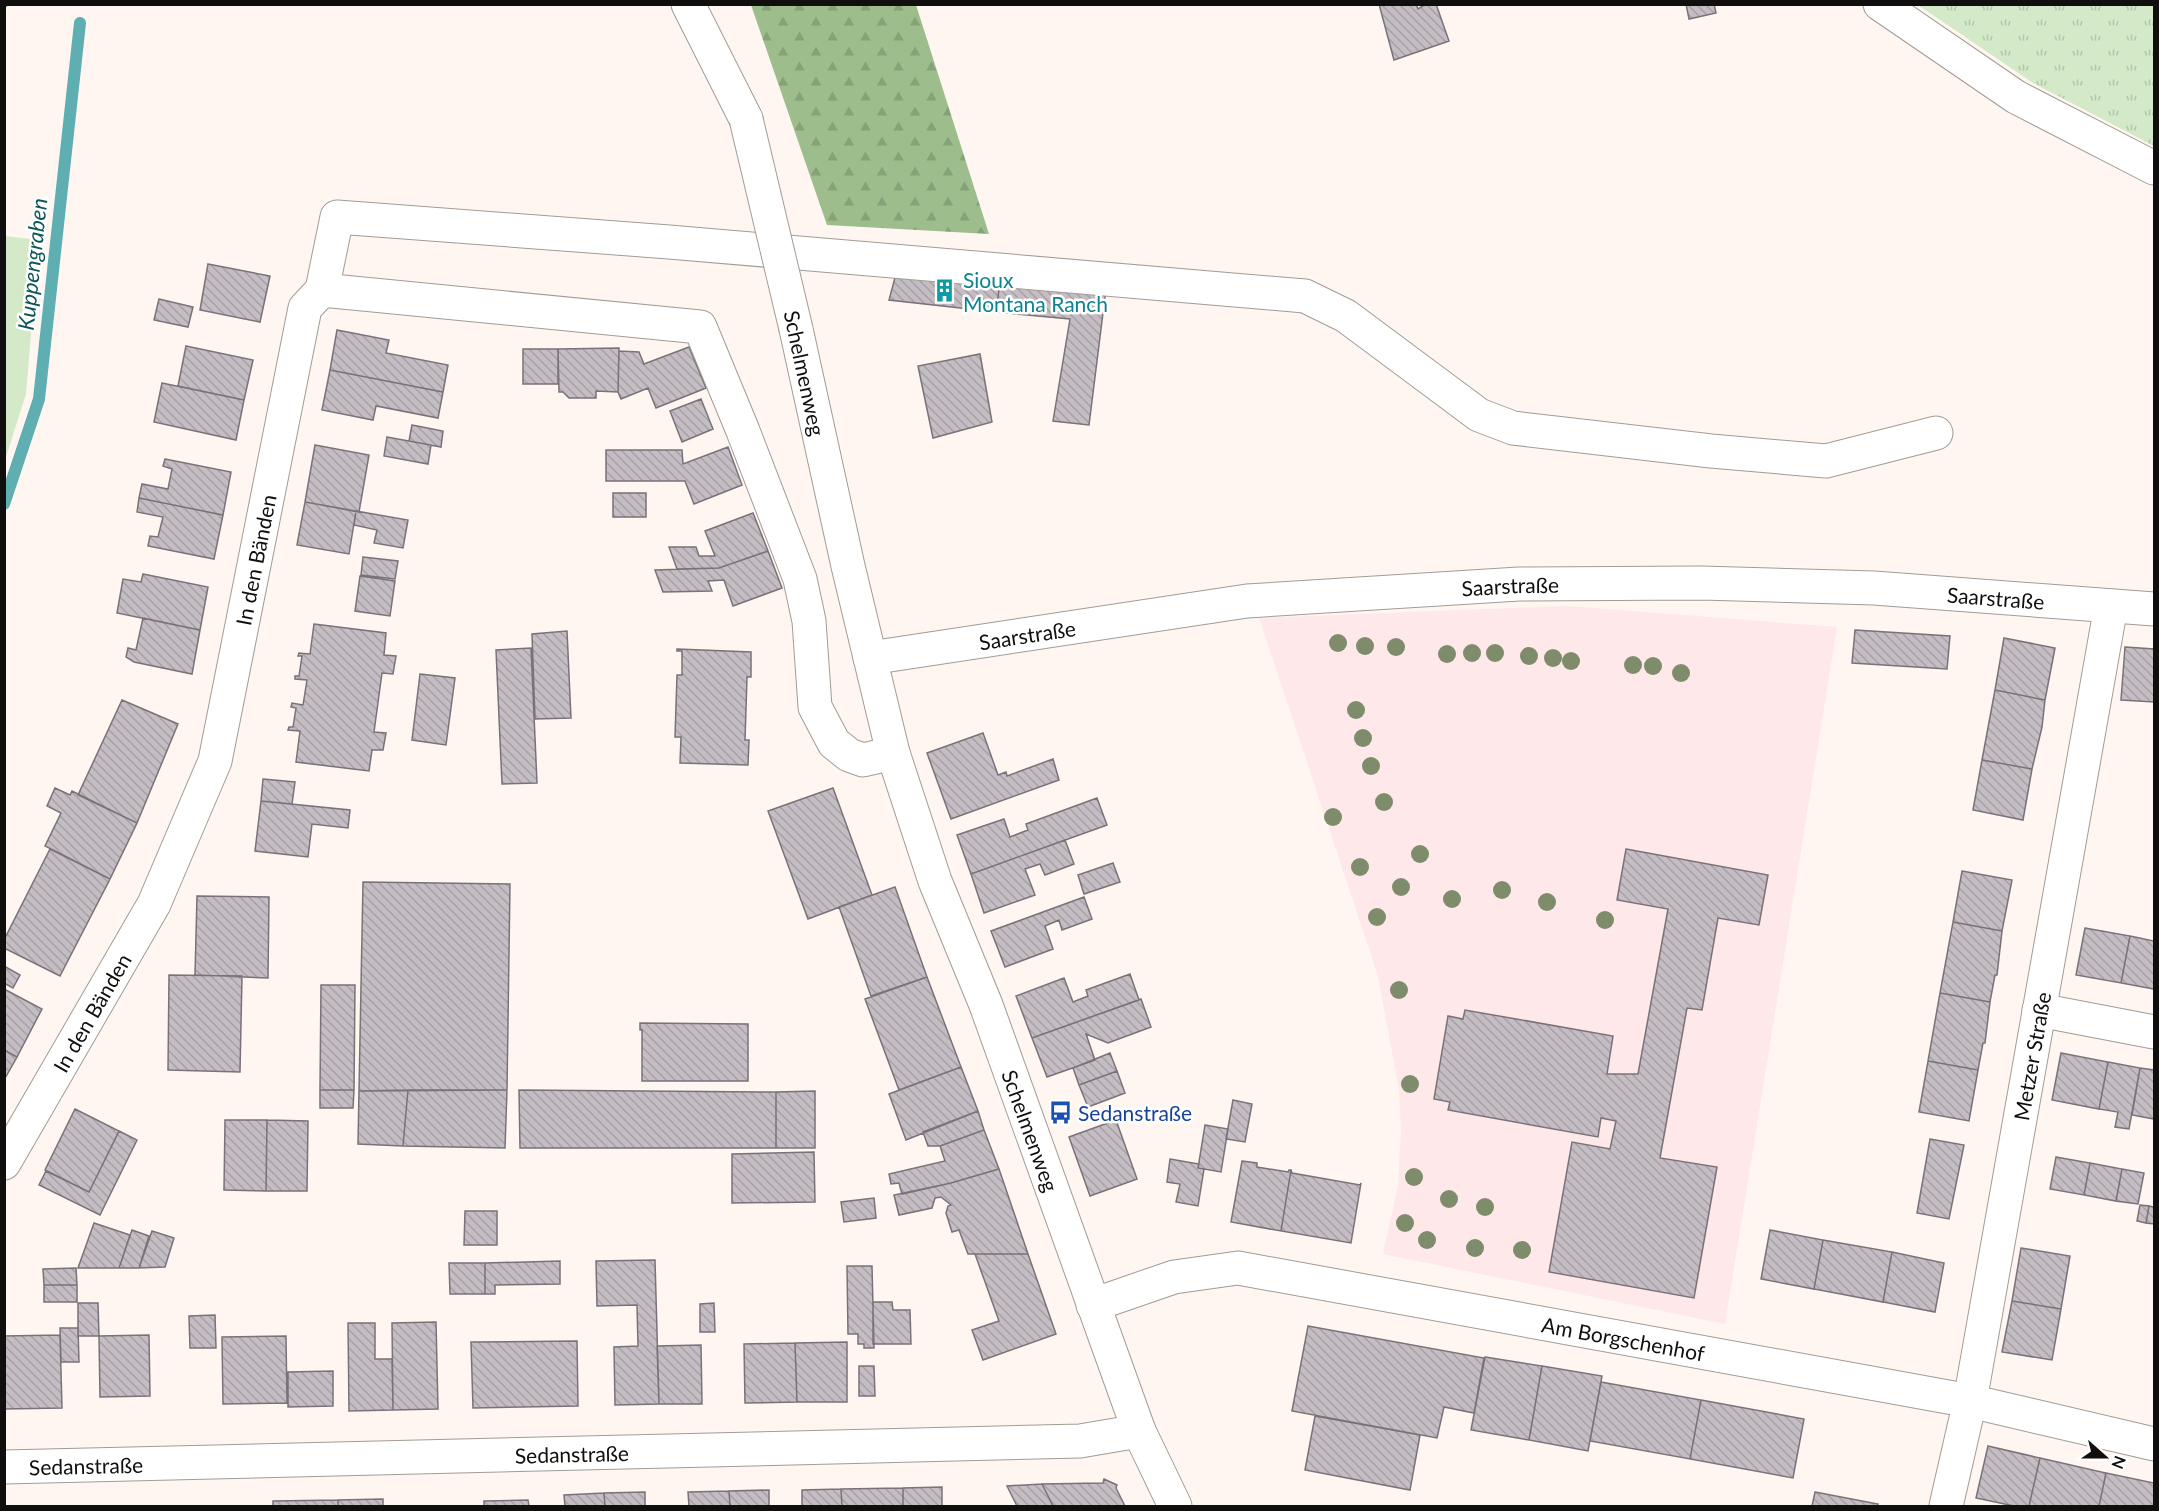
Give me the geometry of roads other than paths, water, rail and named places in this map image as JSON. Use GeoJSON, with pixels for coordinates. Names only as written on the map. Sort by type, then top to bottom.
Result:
{"type":"FeatureCollection","features":[{"type":"Feature","properties":{"kind":"street","name":"Schelmenweg"},"geometry":{"type":"LineString","coordinates":[[688,4],[746,119],[893,753],[935,881],[986,1005],[1139,1431],[1175,1506]]}},
{"type":"Feature","properties":{"kind":"street"},"geometry":{"type":"LineString","coordinates":[[1880,4],[2016,97],[2154,168]]}},
{"type":"Feature","properties":{"kind":"street"},"geometry":{"type":"LineString","coordinates":[[893,753],[863,760],[849,755],[834,743],[814,707],[809,621],[800,579],[700,327],[322,290],[337,217],[681,243],[1305,296],[1346,316],[1479,415],[1513,428],[1711,451],[1827,461],[1936,434]]}},
{"type":"Feature","properties":{"kind":"street","name":"In den Bänden"},"geometry":{"type":"LineString","coordinates":[[4,1163],[154,904],[215,761],[305,308],[322,290]]}},
{"type":"Feature","properties":{"kind":"street","name":"Saarstraße"},"geometry":{"type":"LineString","coordinates":[[870,658],[1247,602],[1519,584],[1701,583],[1874,588],[2154,609]]}},
{"type":"Feature","properties":{"kind":"street","name":"Metzer Straße"},"geometry":{"type":"LineString","coordinates":[[1946,1506],[1970,1401],[2111,606]]}},
{"type":"Feature","properties":{"kind":"street"},"geometry":{"type":"LineString","coordinates":[[2039,1010],[2154,1032]]}},
{"type":"Feature","properties":{"kind":"street","name":"Am Borgschenhof"},"geometry":{"type":"LineString","coordinates":[[1093,1305],[1174,1277],[1238,1268],[1970,1401],[2154,1444]]}},
{"type":"Feature","properties":{"kind":"street","name":"Sedanstraße"},"geometry":{"type":"LineString","coordinates":[[4,1467],[1080,1441],[1139,1431]]}},
{"type":"Feature","properties":{"kind":"waterway","name":"Kuppengraben"},"geometry":{"type":"LineString","coordinates":[[4,504],[39,399],[80,23]]}},
{"type":"Feature","properties":{"kind":"place","name":"Sioux Montana Ranch"},"geometry":{"type":"Point","coordinates":[945,291]}},
{"type":"Feature","properties":{"kind":"place","name":"Sedanstraße"},"geometry":{"type":"Point","coordinates":[1060,1112]}}]}
